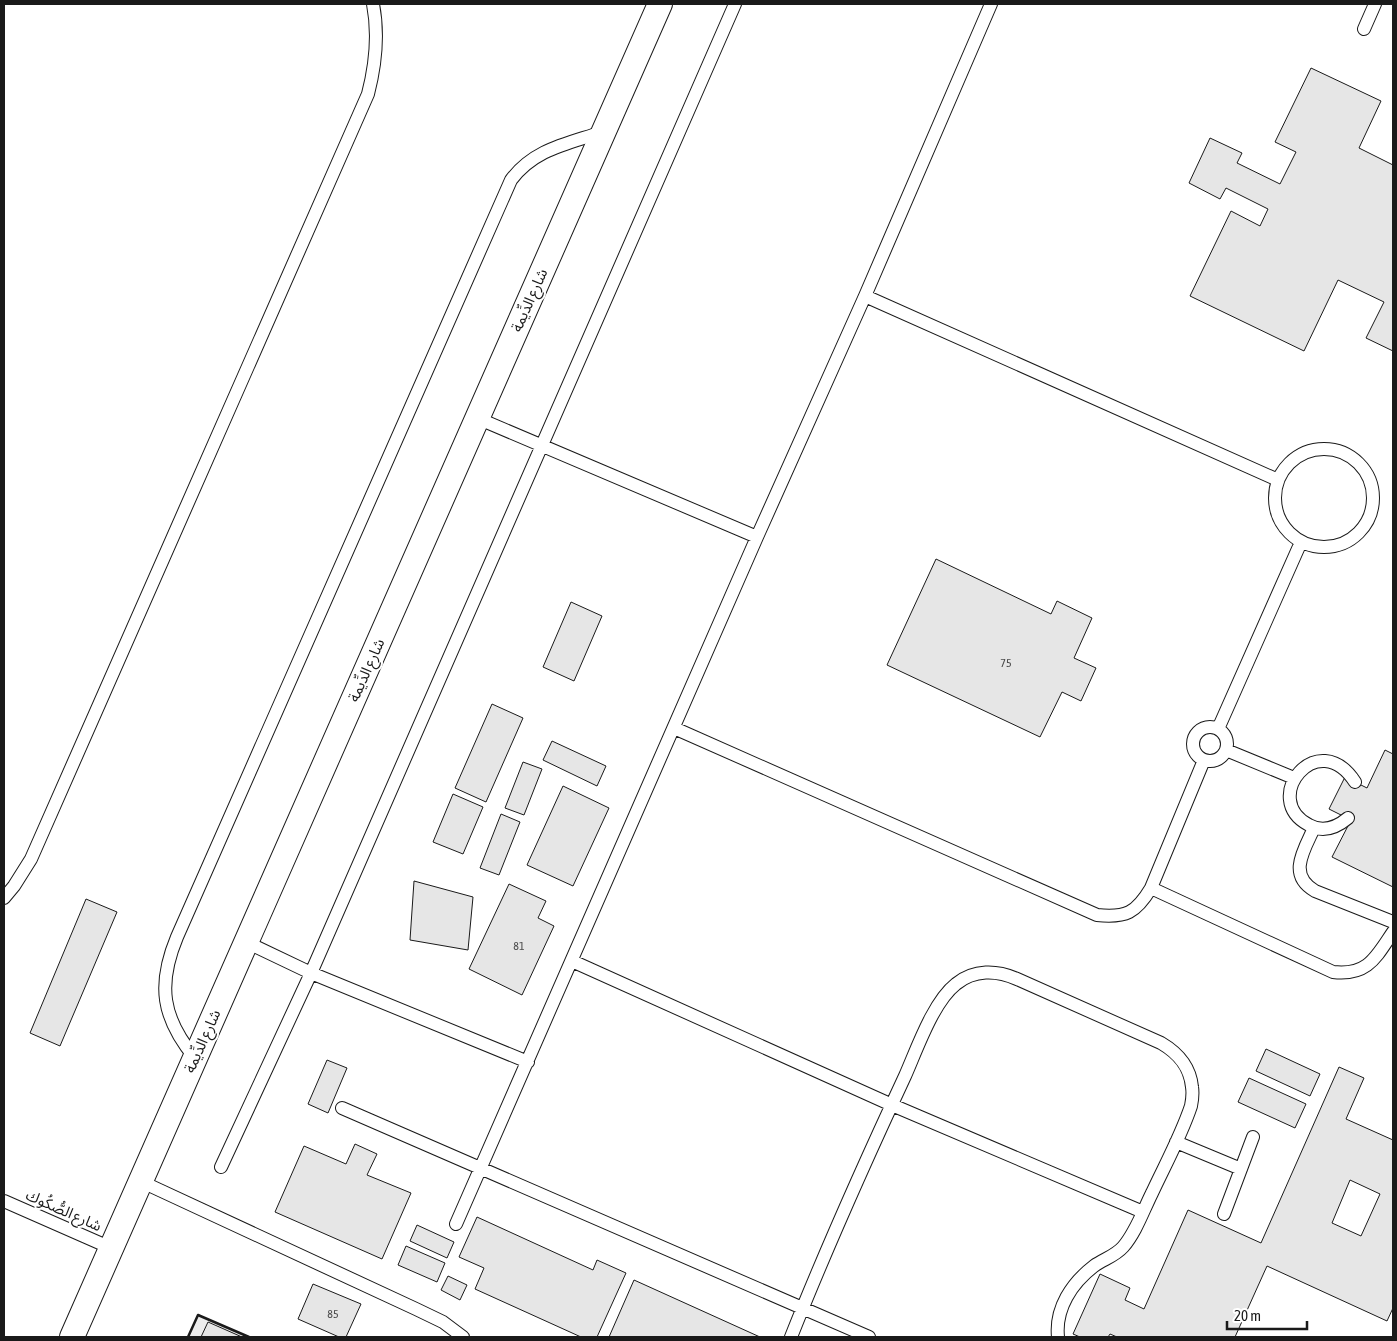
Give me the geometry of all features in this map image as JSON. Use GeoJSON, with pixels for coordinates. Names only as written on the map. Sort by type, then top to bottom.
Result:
{"type":"FeatureCollection","features":[{"type":"Feature","properties":{"kind":"street","name":"شارع الدِّيمة"},"geometry":{"type":"LineString","coordinates":[[72,1337],[660,4]]}},
{"type":"Feature","properties":{"kind":"lane"},"geometry":{"type":"LineString","coordinates":[[4,898],[31,859],[368,94],[375,65],[377,35],[373,4]]}},
{"type":"Feature","properties":{"kind":"lane"},"geometry":{"type":"LineString","coordinates":[[220,1167],[311,973],[735,4]]}},
{"type":"Feature","properties":{"kind":"lane"},"geometry":{"type":"LineString","coordinates":[[456,1224],[757,537],[865,296],[991,4]]}},
{"type":"Feature","properties":{"kind":"lane"},"geometry":{"type":"LineString","coordinates":[[1364,29],[1375,4]]}},
{"type":"Feature","properties":{"kind":"lane"},"geometry":{"type":"LineString","coordinates":[[195,1058],[181,1041],[171,1022],[166,1000],[165,979],[168,957],[511,180],[526,163],[541,153],[602,132]]}},
{"type":"Feature","properties":{"kind":"lane"},"geometry":{"type":"LineString","coordinates":[[865,296],[1278,480]]}},
{"type":"Feature","properties":{"kind":"lane"},"geometry":{"type":"LineString","coordinates":[[477,418],[757,537]]}},
{"type":"Feature","properties":{"kind":"lane"},"geometry":{"type":"LineString","coordinates":[[1329,448],[1350,455],[1366,470],[1373,490],[1371,512],[1360,531],[1343,544],[1322,547],[1301,542],[1283,526],[1275,504],[1278,480],[1290,462],[1308,450],[1329,448]]}},
{"type":"Feature","properties":{"kind":"lane"},"geometry":{"type":"LineString","coordinates":[[1218,729],[1301,542]]}},
{"type":"Feature","properties":{"kind":"lane"},"geometry":{"type":"LineString","coordinates":[[1213,727],[1218,729],[1226,739],[1226,750],[1222,757],[1217,760],[1204,760],[1195,752],[1194,740],[1201,730],[1213,727]]}},
{"type":"Feature","properties":{"kind":"lane"},"geometry":{"type":"LineString","coordinates":[[674,728],[1097,915],[1113,917],[1129,912],[1142,902],[1151,888],[1204,760]]}},
{"type":"Feature","properties":{"kind":"lane"},"geometry":{"type":"LineString","coordinates":[[1226,750],[1294,778]]}},
{"type":"Feature","properties":{"kind":"lane"},"geometry":{"type":"LineString","coordinates":[[1348,818],[1339,826],[1326,829],[1314,828],[1294,814],[1290,802],[1290,790],[1294,778],[1302,768],[1313,762],[1326,761],[1338,764],[1348,771],[1355,782]]}},
{"type":"Feature","properties":{"kind":"lane"},"geometry":{"type":"LineString","coordinates":[[1314,828],[1299,864],[1300,873],[1308,887],[1393,922]]}},
{"type":"Feature","properties":{"kind":"lane"},"geometry":{"type":"LineString","coordinates":[[1151,888],[1333,972],[1345,973],[1366,967],[1375,959],[1393,932]]}},
{"type":"Feature","properties":{"kind":"lane"},"geometry":{"type":"LineString","coordinates":[[246,942],[311,973],[528,1062]]}},
{"type":"Feature","properties":{"kind":"lane"},"geometry":{"type":"LineString","coordinates":[[572,961],[892,1105],[1143,1212]]}},
{"type":"Feature","properties":{"kind":"lane"},"geometry":{"type":"LineString","coordinates":[[790,1337],[935,1011],[944,996],[957,983],[973,975],[990,972],[1003,973],[1101,1015],[1174,1050],[1184,1061],[1193,1089],[1192,1104],[1143,1212],[1122,1248],[1094,1266],[1072,1288],[1060,1312],[1058,1337]]}},
{"type":"Feature","properties":{"kind":"lane"},"geometry":{"type":"LineString","coordinates":[[342,1108],[869,1337]]}},
{"type":"Feature","properties":{"kind":"lane"},"geometry":{"type":"LineString","coordinates":[[1224,1214],[1253,1137]]}},
{"type":"Feature","properties":{"kind":"lane"},"geometry":{"type":"LineString","coordinates":[[1176,1142],[1241,1169]]}},
{"type":"Feature","properties":{"kind":"lane"},"geometry":{"type":"LineString","coordinates":[[140,1181],[443,1322],[463,1337]]}},
{"type":"Feature","properties":{"kind":"lane","name":"شارع الصُّكُوك"},"geometry":{"type":"LineString","coordinates":[[4,1200],[110,1248]]}},
{"type":"Feature","properties":{"kind":"shaded area"},"geometry":{"type":"Polygon","coordinates":[[[198,1315],[249,1337],[188,1337],[198,1315]]]}},
{"type":"Feature","properties":{"kind":"building"},"geometry":{"type":"Polygon","coordinates":[[[1311,68],[1381,101],[1359,148],[1393,165],[1393,351],[1366,338],[1384,302],[1338,280],[1304,351],[1190,296],[1231,211],[1260,226],[1268,209],[1226,188],[1220,199],[1189,183],[1210,138],[1242,153],[1237,163],[1280,184],[1296,152],[1275,142],[1311,68]]]}},
{"type":"Feature","properties":{"kind":"building"},"geometry":{"type":"Polygon","coordinates":[[[936,559],[1051,614],[1057,601],[1092,618],[1074,658],[1096,668],[1081,701],[1062,692],[1040,737],[887,665],[936,559]]]}},
{"type":"Feature","properties":{"kind":"building"},"geometry":{"type":"Polygon","coordinates":[[[571,602],[602,616],[574,681],[543,667],[571,602]]]}},
{"type":"Feature","properties":{"kind":"building"},"geometry":{"type":"Polygon","coordinates":[[[492,704],[523,718],[486,802],[455,788],[492,704]]]}},
{"type":"Feature","properties":{"kind":"building"},"geometry":{"type":"Polygon","coordinates":[[[552,741],[606,766],[597,786],[543,760],[552,741]]]}},
{"type":"Feature","properties":{"kind":"building"},"geometry":{"type":"Polygon","coordinates":[[[1385,750],[1393,754],[1393,887],[1332,857],[1351,820],[1329,809],[1345,777],[1367,788],[1385,750]]]}},
{"type":"Feature","properties":{"kind":"building"},"geometry":{"type":"Polygon","coordinates":[[[523,762],[542,769],[524,815],[505,808],[523,762]]]}},
{"type":"Feature","properties":{"kind":"building"},"geometry":{"type":"Polygon","coordinates":[[[563,786],[609,808],[573,886],[527,865],[563,786]]]}},
{"type":"Feature","properties":{"kind":"building"},"geometry":{"type":"Polygon","coordinates":[[[453,794],[483,807],[463,854],[433,842],[453,794]]]}},
{"type":"Feature","properties":{"kind":"building"},"geometry":{"type":"Polygon","coordinates":[[[501,814],[520,822],[499,875],[480,868],[501,814]]]}},
{"type":"Feature","properties":{"kind":"building"},"geometry":{"type":"Polygon","coordinates":[[[414,881],[473,897],[468,950],[410,940],[414,881]]]}},
{"type":"Feature","properties":{"kind":"building"},"geometry":{"type":"Polygon","coordinates":[[[509,884],[546,901],[538,918],[554,926],[522,995],[469,969],[509,884]]]}},
{"type":"Feature","properties":{"kind":"building"},"geometry":{"type":"Polygon","coordinates":[[[86,899],[117,912],[60,1046],[30,1033],[86,899]]]}},
{"type":"Feature","properties":{"kind":"building"},"geometry":{"type":"Polygon","coordinates":[[[1266,1049],[1320,1074],[1310,1096],[1256,1071],[1266,1049]]]}},
{"type":"Feature","properties":{"kind":"building"},"geometry":{"type":"Polygon","coordinates":[[[327,1060],[347,1068],[328,1113],[308,1104],[327,1060]]]}},
{"type":"Feature","properties":{"kind":"building"},"geometry":{"type":"Polygon","coordinates":[[[1339,1067],[1364,1078],[1346,1119],[1393,1140],[1393,1308],[1387,1321],[1267,1266],[1235,1337],[1117,1337],[1110,1334],[1108,1337],[1080,1337],[1073,1334],[1100,1274],[1130,1288],[1125,1300],[1144,1309],[1188,1210],[1261,1243],[1339,1067]],[[1350,1180],[1332,1223],[1361,1236],[1380,1194],[1350,1180]]]}},
{"type":"Feature","properties":{"kind":"building"},"geometry":{"type":"Polygon","coordinates":[[[1249,1078],[1306,1104],[1295,1128],[1238,1102],[1249,1078]]]}},
{"type":"Feature","properties":{"kind":"building"},"geometry":{"type":"Polygon","coordinates":[[[355,1144],[377,1154],[367,1175],[411,1193],[382,1259],[275,1212],[304,1146],[346,1164],[355,1144]]]}},
{"type":"Feature","properties":{"kind":"building"},"geometry":{"type":"Polygon","coordinates":[[[477,1217],[593,1270],[597,1260],[626,1273],[597,1337],[581,1337],[475,1289],[484,1268],[459,1257],[477,1217]]]}},
{"type":"Feature","properties":{"kind":"building"},"geometry":{"type":"Polygon","coordinates":[[[417,1225],[454,1242],[447,1258],[410,1241],[417,1225]]]}},
{"type":"Feature","properties":{"kind":"building"},"geometry":{"type":"Polygon","coordinates":[[[406,1246],[445,1263],[437,1282],[398,1265],[406,1246]]]}},
{"type":"Feature","properties":{"kind":"building"},"geometry":{"type":"Polygon","coordinates":[[[448,1276],[467,1285],[460,1300],[441,1290],[448,1276]]]}},
{"type":"Feature","properties":{"kind":"building"},"geometry":{"type":"Polygon","coordinates":[[[634,1280],[760,1337],[609,1337],[634,1280]]]}},
{"type":"Feature","properties":{"kind":"building"},"geometry":{"type":"Polygon","coordinates":[[[313,1284],[361,1304],[346,1337],[339,1337],[298,1319],[313,1284]]]}},
{"type":"Feature","properties":{"kind":"building"},"geometry":{"type":"Polygon","coordinates":[[[208,1322],[242,1337],[201,1337],[208,1322]]]}},
{"type":"Feature","properties":{"kind":"wall"},"geometry":{"type":"LineString","coordinates":[[188,1337],[198,1315],[249,1337]]}}]}
